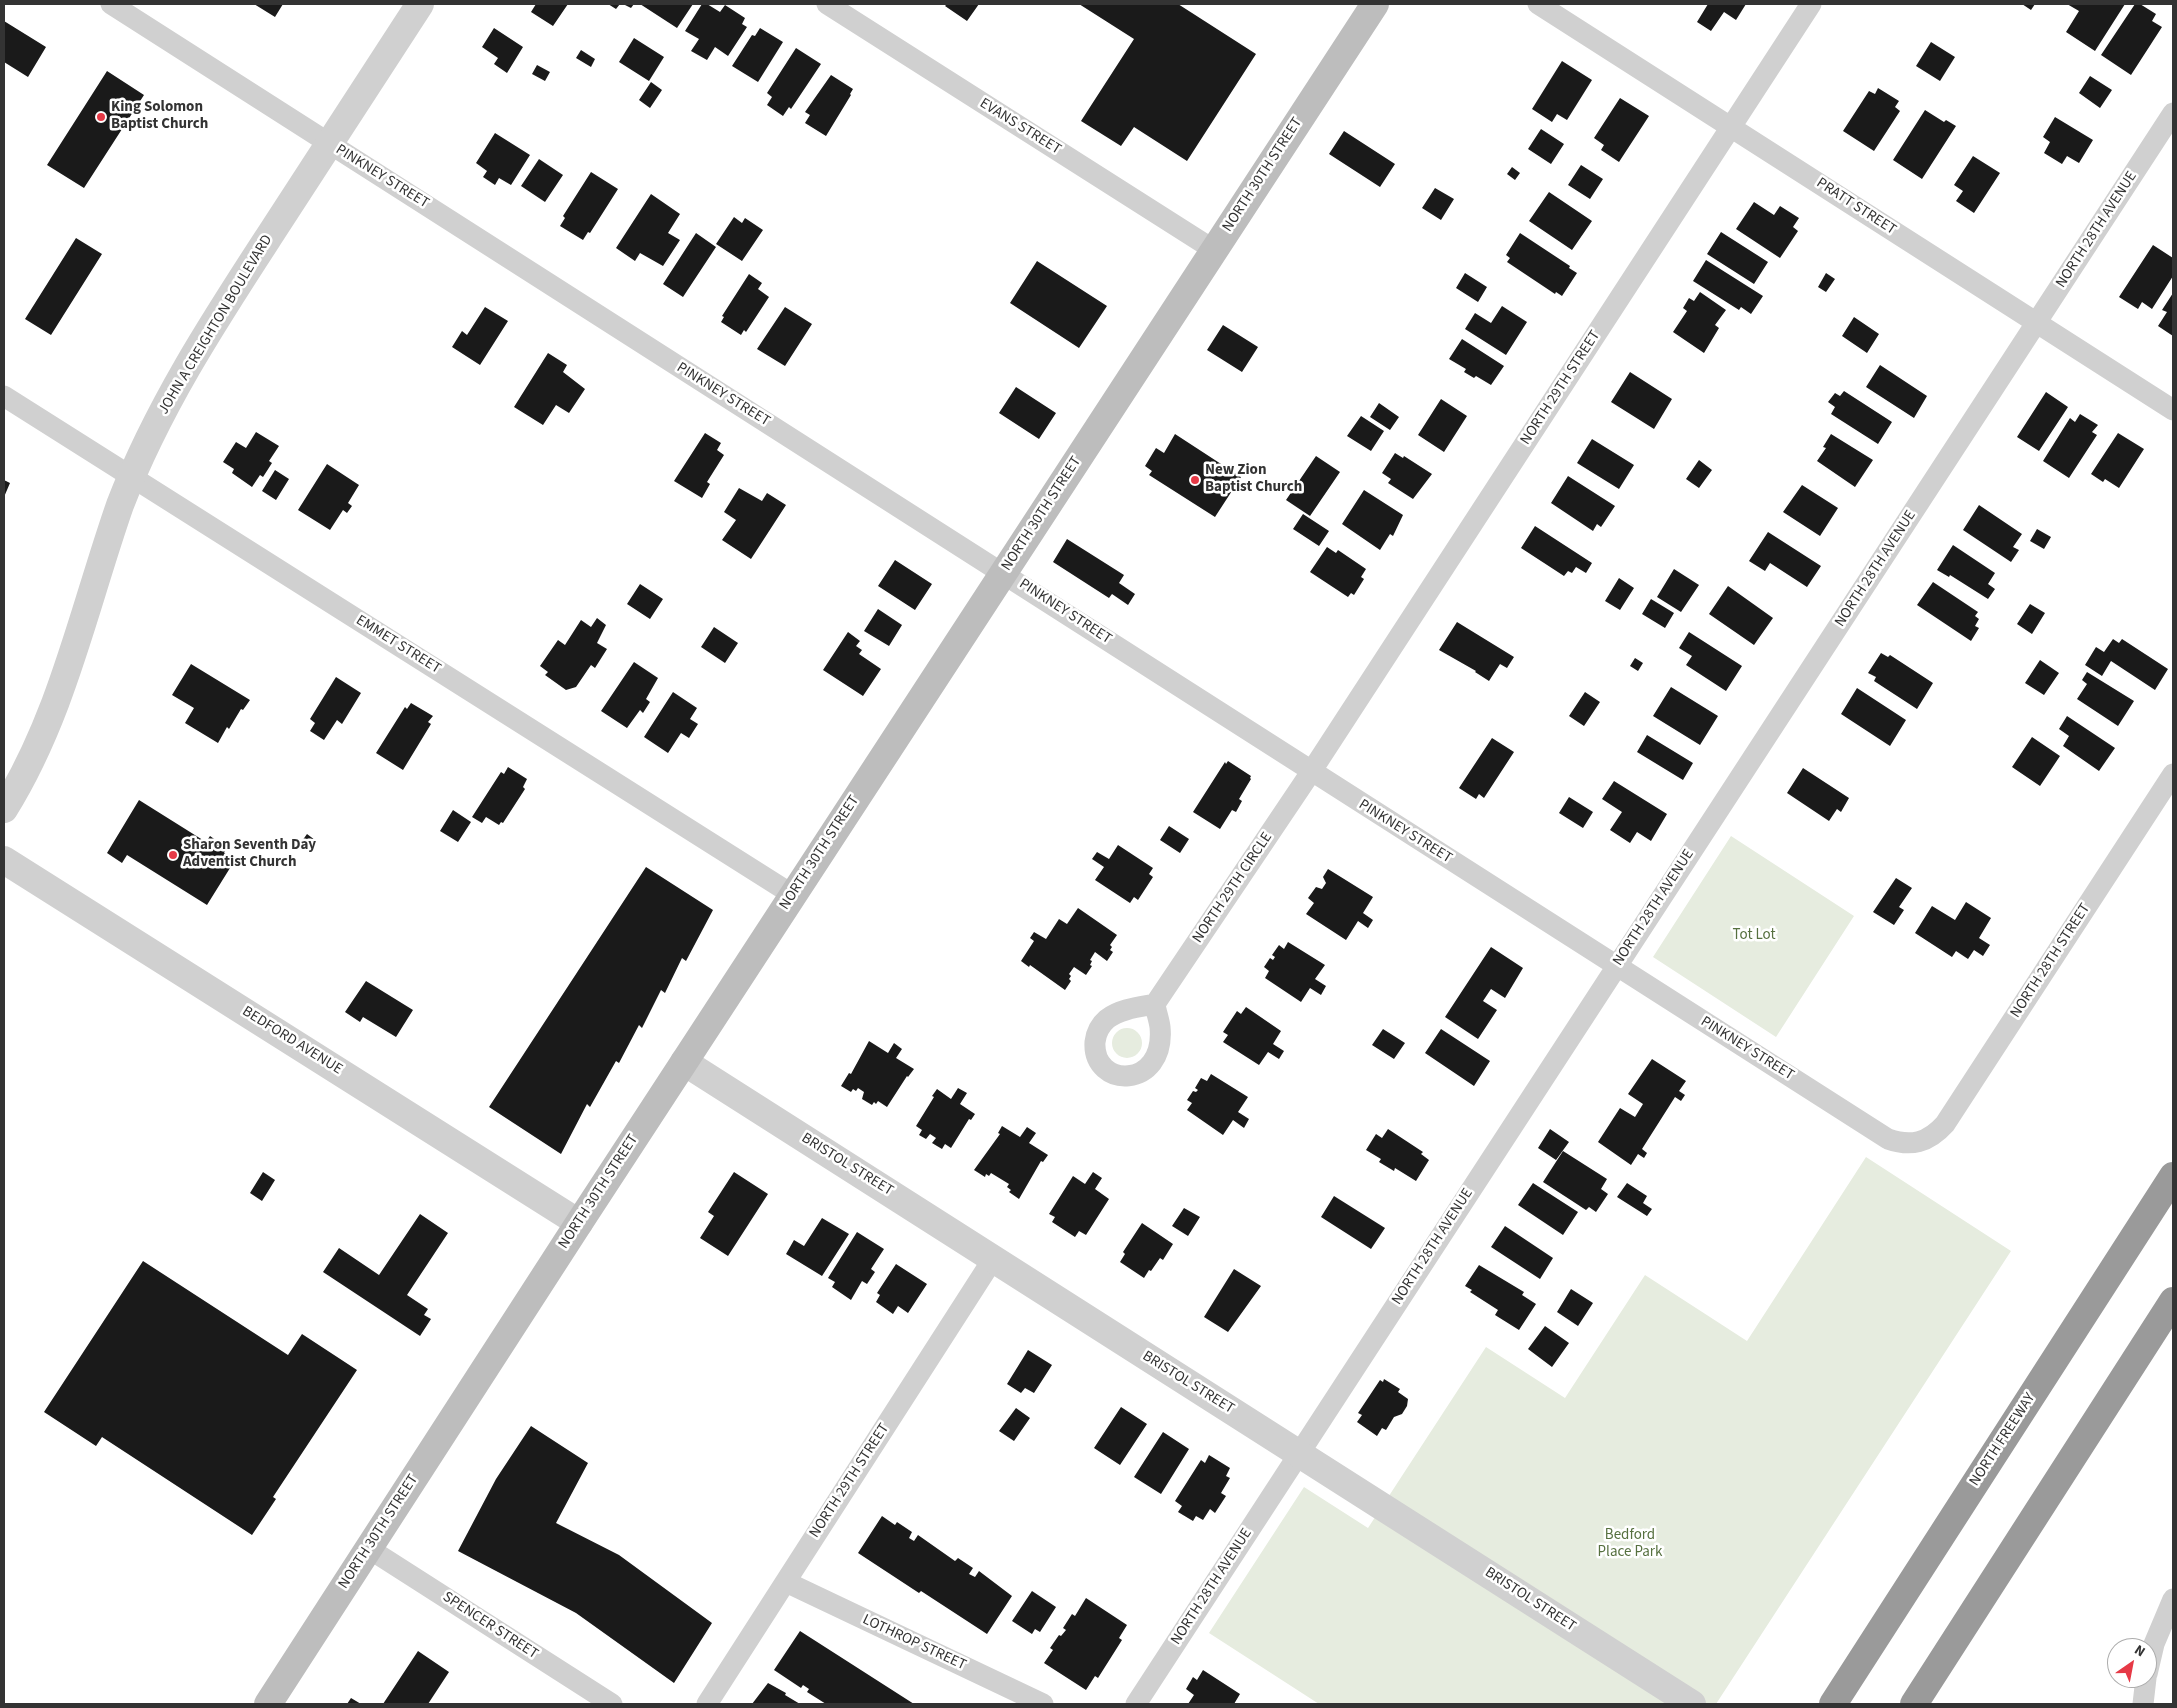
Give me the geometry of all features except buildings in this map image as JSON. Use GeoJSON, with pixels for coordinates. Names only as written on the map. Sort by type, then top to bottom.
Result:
{"type":"FeatureCollection","features":[{"type":"Feature","properties":{"kind":"highway","name":"NORTH FREEWAY"},"geometry":{"type":"LineString","coordinates":[[1833,1704],[2173,1176]]}},
{"type":"Feature","properties":{"kind":"highway"},"geometry":{"type":"LineString","coordinates":[[1914,1704],[2173,1301]]}},
{"type":"Feature","properties":{"kind":"main road","name":"NORTH 30TH STREET"},"geometry":{"type":"LineString","coordinates":[[268,1704],[579,1223],[1375,4]]}},
{"type":"Feature","properties":{"kind":"street","name":"PINKNEY STREET"},"geometry":{"type":"LineString","coordinates":[[111,4],[1004,573],[1311,772],[1888,1138],[1908,1144],[1922,1142]]}},
{"type":"Feature","properties":{"kind":"street","name":"JOHN A CREIGHTON BOULEVARD"},"geometry":{"type":"LineString","coordinates":[[4,809],[19,784],[59,696],[110,534],[131,476],[162,411],[193,356],[420,4]]}},
{"type":"Feature","properties":{"kind":"street","name":"EVANS STREET"},"geometry":{"type":"LineString","coordinates":[[826,4],[1214,250]]}},
{"type":"Feature","properties":{"kind":"street","name":"PRATT STREET"},"geometry":{"type":"LineString","coordinates":[[1538,4],[2173,410]]}},
{"type":"Feature","properties":{"kind":"street","name":"NORTH 29TH STREET"},"geometry":{"type":"LineString","coordinates":[[1311,772],[1811,4]]}},
{"type":"Feature","properties":{"kind":"street","name":"NORTH 28TH AVENUE"},"geometry":{"type":"LineString","coordinates":[[1136,1704],[2173,113]]}},
{"type":"Feature","properties":{"kind":"street","name":"EMMET STREET"},"geometry":{"type":"LineString","coordinates":[[4,396],[793,895]]}},
{"type":"Feature","properties":{"kind":"street","name":"NORTH 29TH CIRCLE"},"geometry":{"type":"LineString","coordinates":[[1155,1004],[1311,772]]}},
{"type":"Feature","properties":{"kind":"street","name":"NORTH 28TH STREET"},"geometry":{"type":"LineString","coordinates":[[1922,1142],[1936,1134],[1945,1124],[2173,774]]}},
{"type":"Feature","properties":{"kind":"street","name":"BEDFORD AVENUE"},"geometry":{"type":"LineString","coordinates":[[4,860],[579,1223]]}},
{"type":"Feature","properties":{"kind":"street","name":"BRISTOL STREET"},"geometry":{"type":"LineString","coordinates":[[684,1062],[1692,1704]]}},
{"type":"Feature","properties":{"kind":"street","name":"NORTH 29TH STREET"},"geometry":{"type":"LineString","coordinates":[[707,1704],[993,1258]]}},
{"type":"Feature","properties":{"kind":"street","name":"SPENCER STREET"},"geometry":{"type":"LineString","coordinates":[[368,1548],[612,1704]]}},
{"type":"Feature","properties":{"kind":"street","name":"LOTHROP STREET"},"geometry":{"type":"LineString","coordinates":[[786,1582],[1043,1704]]}},
{"type":"Feature","properties":{"kind":"street"},"geometry":{"type":"LineString","coordinates":[[2157,1653],[2166,1632],[2173,1599]]}},
{"type":"Feature","properties":{"kind":"street"},"geometry":{"type":"LineString","coordinates":[[2143,1704],[2145,1688]]}},
{"type":"Feature","properties":{"kind":"green space","name":"Tot Lot"},"geometry":{"type":"Polygon","coordinates":[[[1731,836],[1854,916],[1776,1037],[1653,957],[1731,836]]]}},
{"type":"Feature","properties":{"kind":"green space"},"geometry":{"type":"Polygon","coordinates":[[[1127,1028],[1133,1029],[1141,1037],[1141,1049],[1133,1057],[1127,1058],[1121,1057],[1113,1049],[1112,1043],[1113,1037],[1121,1029],[1127,1028]]]}},
{"type":"Feature","properties":{"kind":"green space","name":"Bedford Place Park"},"geometry":{"type":"Polygon","coordinates":[[[1866,1157],[2011,1251],[1716,1704],[1319,1704],[1209,1633],[1304,1487],[1368,1528],[1486,1347],[1565,1398],[1645,1275],[1747,1341],[1866,1157]]]}},
{"type":"Feature","properties":{"kind":"place","name":"King Solomon Baptist Church"},"geometry":{"type":"Point","coordinates":[101,117]}},
{"type":"Feature","properties":{"kind":"place","name":"New Zion Baptist Church"},"geometry":{"type":"Point","coordinates":[1195,480]}},
{"type":"Feature","properties":{"kind":"place","name":"Sharon Seventh Day Adventist Church"},"geometry":{"type":"Point","coordinates":[173,855]}}]}
